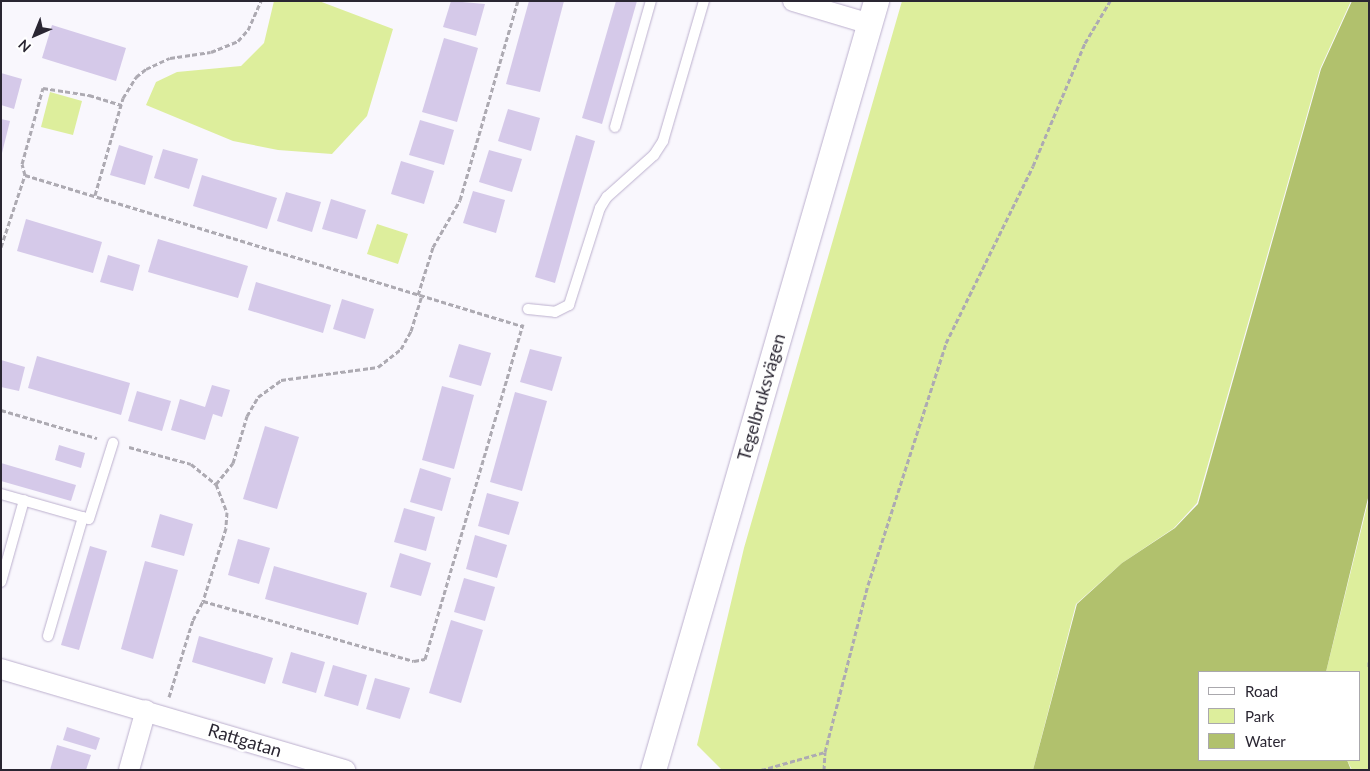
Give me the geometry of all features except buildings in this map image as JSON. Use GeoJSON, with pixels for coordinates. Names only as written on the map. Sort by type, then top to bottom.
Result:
{"type":"FeatureCollection","features":[{"type":"Feature","properties":{"kind":"street","name":"Tegelbruksvägen"},"geometry":{"type":"LineString","coordinates":[[653,770],[873,13],[793,1]]}},
{"type":"Feature","properties":{"kind":"street","name":"Rattgatan"},"geometry":{"type":"LineString","coordinates":[[1,669],[345,770]]}},
{"type":"Feature","properties":{"kind":"street"},"geometry":{"type":"LineString","coordinates":[[129,770],[154,713]]}},
{"type":"Feature","properties":{"kind":"lane"},"geometry":{"type":"LineString","coordinates":[[615,127],[651,1]]}},
{"type":"Feature","properties":{"kind":"lane"},"geometry":{"type":"LineString","coordinates":[[528,309],[555,312],[569,305],[600,208],[607,197],[654,155],[663,142],[704,1]]}},
{"type":"Feature","properties":{"kind":"lane"},"geometry":{"type":"LineString","coordinates":[[1,494],[89,519],[112,443]]}},
{"type":"Feature","properties":{"kind":"lane"},"geometry":{"type":"LineString","coordinates":[[1,582],[24,500]]}},
{"type":"Feature","properties":{"kind":"lane"},"geometry":{"type":"LineString","coordinates":[[48,636],[83,518]]}},
{"type":"Feature","properties":{"kind":"path"},"geometry":{"type":"LineString","coordinates":[[95,195],[120,105],[129,87],[146,69],[170,58],[211,52],[238,41],[248,30],[261,1]]}},
{"type":"Feature","properties":{"kind":"path"},"geometry":{"type":"LineString","coordinates":[[216,484],[233,463],[247,416],[263,392],[281,380],[350,373],[378,367],[401,349],[411,331],[433,247],[460,200],[518,1]]}},
{"type":"Feature","properties":{"kind":"path"},"geometry":{"type":"LineString","coordinates":[[824,770],[825,752],[868,585],[946,343],[1033,166],[1085,42],[1110,1]]}},
{"type":"Feature","properties":{"kind":"path"},"geometry":{"type":"LineString","coordinates":[[1,247],[25,174],[22,164],[44,88],[89,95],[120,105]]}},
{"type":"Feature","properties":{"kind":"path"},"geometry":{"type":"LineString","coordinates":[[25,174],[522,326]]}},
{"type":"Feature","properties":{"kind":"path"},"geometry":{"type":"LineString","coordinates":[[203,601],[414,661],[424,659],[528,309]]}},
{"type":"Feature","properties":{"kind":"path"},"geometry":{"type":"LineString","coordinates":[[1,410],[191,464],[216,484],[227,512],[226,528],[203,601],[193,620],[154,713]]}},
{"type":"Feature","properties":{"kind":"path"},"geometry":{"type":"LineString","coordinates":[[1369,662],[1369,669]]}},
{"type":"Feature","properties":{"kind":"path"},"geometry":{"type":"LineString","coordinates":[[762,770],[825,752]]}},
{"type":"Feature","properties":{"kind":"green space"},"geometry":{"type":"Polygon","coordinates":[[[274,1],[319,1],[393,29],[367,116],[332,154],[278,150],[233,141],[146,105],[156,82],[177,72],[241,66],[264,43],[274,1]]]}},
{"type":"Feature","properties":{"kind":"green space"},"geometry":{"type":"Polygon","coordinates":[[[902,1],[1351,1],[1320,69],[1197,503],[1174,528],[1122,563],[1076,604],[1033,770],[722,770],[697,745],[744,548],[902,1]]]}},
{"type":"Feature","properties":{"kind":"green space"},"geometry":{"type":"Polygon","coordinates":[[[50,92],[82,101],[73,135],[41,127],[50,92]]]}},
{"type":"Feature","properties":{"kind":"green space"},"geometry":{"type":"Polygon","coordinates":[[[377,224],[408,234],[398,264],[367,254],[377,224]]]}},
{"type":"Feature","properties":{"kind":"green space"},"geometry":{"type":"Polygon","coordinates":[[[1369,498],[1369,770],[1352,770],[1348,761],[1360,761],[1360,671],[1326,671],[1369,498]]]}},
{"type":"Feature","properties":{"kind":"water"},"geometry":{"type":"Polygon","coordinates":[[[1352,1],[1369,1],[1369,494],[1326,671],[1198,671],[1198,761],[1347,761],[1351,770],[1033,770],[1077,604],[1122,563],[1175,528],[1198,504],[1321,69],[1352,1]]]}}]}
